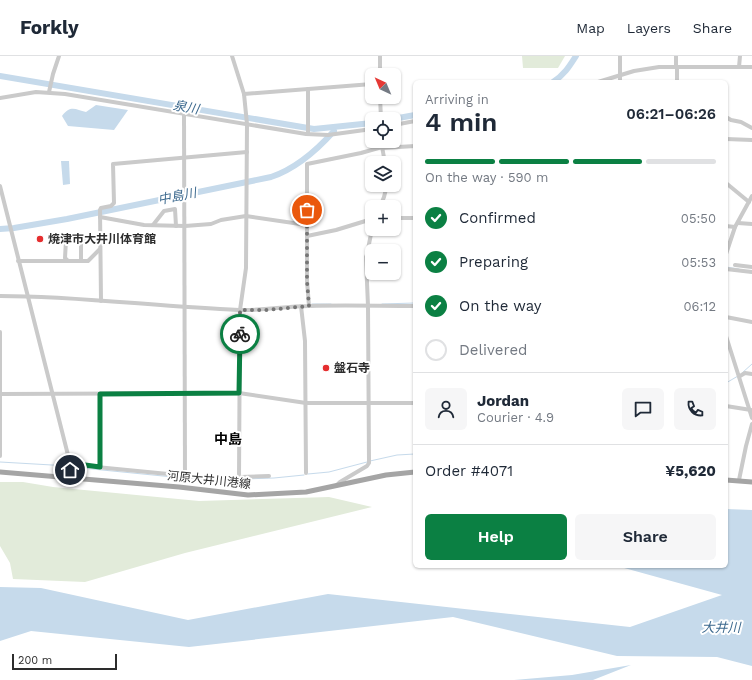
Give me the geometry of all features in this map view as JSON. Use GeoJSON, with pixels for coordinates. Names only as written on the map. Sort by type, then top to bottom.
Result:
{"type":"FeatureCollection","features":[{"type":"Feature","properties":{"kind":"main road","name":"河原大井川港線"},"geometry":{"type":"LineString","coordinates":[[0,472],[179,487],[248,495],[306,492],[386,475],[413,472]]}},
{"type":"Feature","properties":{"kind":"main road"},"geometry":{"type":"LineString","coordinates":[[728,480],[752,482]]}},
{"type":"Feature","properties":{"kind":"street"},"geometry":{"type":"LineString","coordinates":[[49,92],[51,80],[59,56]]}},
{"type":"Feature","properties":{"kind":"street"},"geometry":{"type":"LineString","coordinates":[[232,56],[244,94],[247,124],[246,268],[240,310],[239,478]]}},
{"type":"Feature","properties":{"kind":"street"},"geometry":{"type":"LineString","coordinates":[[380,56],[380,68]]}},
{"type":"Feature","properties":{"kind":"street"},"geometry":{"type":"LineString","coordinates":[[620,56],[620,80]]}},
{"type":"Feature","properties":{"kind":"street"},"geometry":{"type":"LineString","coordinates":[[676,56],[677,80]]}},
{"type":"Feature","properties":{"kind":"street"},"geometry":{"type":"LineString","coordinates":[[739,67],[740,56]]}},
{"type":"Feature","properties":{"kind":"street"},"geometry":{"type":"LineString","coordinates":[[604,80],[647,68],[752,67]]}},
{"type":"Feature","properties":{"kind":"street"},"geometry":{"type":"LineString","coordinates":[[244,94],[365,85]]}},
{"type":"Feature","properties":{"kind":"street"},"geometry":{"type":"LineString","coordinates":[[308,89],[308,134]]}},
{"type":"Feature","properties":{"kind":"street"},"geometry":{"type":"LineString","coordinates":[[0,98],[36,92],[49,92],[308,134],[328,135],[365,130]]}},
{"type":"Feature","properties":{"kind":"street"},"geometry":{"type":"LineString","coordinates":[[184,114],[184,476]]}},
{"type":"Feature","properties":{"kind":"street"},"geometry":{"type":"LineString","coordinates":[[728,118],[752,128]]}},
{"type":"Feature","properties":{"kind":"street"},"geometry":{"type":"LineString","coordinates":[[401,124],[413,121]]}},
{"type":"Feature","properties":{"kind":"street"},"geometry":{"type":"LineString","coordinates":[[728,139],[752,140]]}},
{"type":"Feature","properties":{"kind":"street"},"geometry":{"type":"LineString","coordinates":[[401,146],[413,146]]}},
{"type":"Feature","properties":{"kind":"street"},"geometry":{"type":"LineString","coordinates":[[309,306],[306,236],[308,164],[378,148]]}},
{"type":"Feature","properties":{"kind":"street"},"geometry":{"type":"LineString","coordinates":[[101,301],[100,210],[101,208],[111,206],[114,203],[114,164],[247,152]]}},
{"type":"Feature","properties":{"kind":"street"},"geometry":{"type":"LineString","coordinates":[[728,185],[749,202]]}},
{"type":"Feature","properties":{"kind":"street"},"geometry":{"type":"LineString","coordinates":[[0,186],[70,465]]}},
{"type":"Feature","properties":{"kind":"street"},"geometry":{"type":"LineString","coordinates":[[728,249],[737,225],[752,196]]}},
{"type":"Feature","properties":{"kind":"street"},"geometry":{"type":"LineString","coordinates":[[153,225],[164,210],[175,209],[176,226]]}},
{"type":"Feature","properties":{"kind":"street"},"geometry":{"type":"LineString","coordinates":[[100,217],[153,225],[185,226],[211,224],[221,220],[246,216],[306,225]]}},
{"type":"Feature","properties":{"kind":"street"},"geometry":{"type":"LineString","coordinates":[[401,218],[413,218]]}},
{"type":"Feature","properties":{"kind":"street"},"geometry":{"type":"LineString","coordinates":[[306,236],[336,230],[365,221]]}},
{"type":"Feature","properties":{"kind":"street"},"geometry":{"type":"LineString","coordinates":[[728,226],[752,224]]}},
{"type":"Feature","properties":{"kind":"street"},"geometry":{"type":"LineString","coordinates":[[60,240],[100,240]]}},
{"type":"Feature","properties":{"kind":"street"},"geometry":{"type":"LineString","coordinates":[[66,240],[66,258],[68,261]]}},
{"type":"Feature","properties":{"kind":"street"},"geometry":{"type":"LineString","coordinates":[[81,240],[81,261]]}},
{"type":"Feature","properties":{"kind":"street"},"geometry":{"type":"LineString","coordinates":[[18,261],[88,261],[100,249]]}},
{"type":"Feature","properties":{"kind":"street"},"geometry":{"type":"LineString","coordinates":[[735,264],[752,267]]}},
{"type":"Feature","properties":{"kind":"street"},"geometry":{"type":"LineString","coordinates":[[728,269],[752,272]]}},
{"type":"Feature","properties":{"kind":"street"},"geometry":{"type":"LineString","coordinates":[[336,486],[367,466],[369,461],[367,280]]}},
{"type":"Feature","properties":{"kind":"street"},"geometry":{"type":"LineString","coordinates":[[0,296],[27,296],[240,310],[267,310],[301,306],[413,306]]}},
{"type":"Feature","properties":{"kind":"street"},"geometry":{"type":"LineString","coordinates":[[301,306],[305,341],[306,473]]}},
{"type":"Feature","properties":{"kind":"street"},"geometry":{"type":"LineString","coordinates":[[728,317],[752,322]]}},
{"type":"Feature","properties":{"kind":"street"},"geometry":{"type":"LineString","coordinates":[[0,332],[0,456]]}},
{"type":"Feature","properties":{"kind":"street"},"geometry":{"type":"LineString","coordinates":[[728,342],[751,410],[752,418]]}},
{"type":"Feature","properties":{"kind":"street"},"geometry":{"type":"LineString","coordinates":[[739,375],[745,373],[752,374]]}},
{"type":"Feature","properties":{"kind":"street"},"geometry":{"type":"LineString","coordinates":[[1,394],[239,393],[306,403],[413,403]]}},
{"type":"Feature","properties":{"kind":"street"},"geometry":{"type":"LineString","coordinates":[[100,394],[100,467]]}},
{"type":"Feature","properties":{"kind":"street"},"geometry":{"type":"LineString","coordinates":[[728,406],[751,410]]}},
{"type":"Feature","properties":{"kind":"street"},"geometry":{"type":"LineString","coordinates":[[739,480],[752,424]]}},
{"type":"Feature","properties":{"kind":"street"},"geometry":{"type":"LineString","coordinates":[[59,476],[70,465],[209,478],[269,476]]}},
{"type":"Feature","properties":{"kind":"green space"},"geometry":{"type":"Polygon","coordinates":[[[522,56],[565,56],[558,68],[523,68],[522,56]]]}},
{"type":"Feature","properties":{"kind":"green space"},"geometry":{"type":"Polygon","coordinates":[[[0,482],[23,482],[53,487],[199,501],[329,497],[372,507],[185,553],[85,582],[13,579],[10,563],[0,546],[0,482]]]}},
{"type":"Feature","properties":{"kind":"water"},"geometry":{"type":"Polygon","coordinates":[[[96,105],[128,110],[114,130],[68,126],[62,116],[65,112],[71,109],[86,112],[96,105]]]}},
{"type":"Feature","properties":{"kind":"water"},"geometry":{"type":"Polygon","coordinates":[[[61,161],[69,161],[70,184],[63,185],[61,161]]]}},
{"type":"Feature","properties":{"kind":"water","name":"大井川"},"geometry":{"type":"Polygon","coordinates":[[[728,509],[752,510],[752,666],[717,657],[617,656],[453,617],[189,647],[31,631],[0,641],[0,587],[41,588],[188,620],[328,594],[630,627],[722,595],[624,568],[728,568],[728,509]]]}},
{"type":"Feature","properties":{"kind":"water"},"geometry":{"type":"Polygon","coordinates":[[[631,665],[593,680],[514,680],[572,675],[631,665]]]}},
{"type":"Feature","properties":{"kind":"waterway","name":"泉川"},"geometry":{"type":"LineString","coordinates":[[556,80],[569,67],[576,56]]}},
{"type":"Feature","properties":{"kind":"waterway","name":"泉川"},"geometry":{"type":"LineString","coordinates":[[0,76],[314,129],[365,124]]}},
{"type":"Feature","properties":{"kind":"waterway","name":"泉川"},"geometry":{"type":"LineString","coordinates":[[401,118],[413,115]]}},
{"type":"Feature","properties":{"kind":"waterway","name":"中島川"},"geometry":{"type":"LineString","coordinates":[[0,229],[67,219],[271,177],[280,174],[297,164],[334,131]]}},
{"type":"Feature","properties":{"kind":"waterway"},"geometry":{"type":"LineString","coordinates":[[728,267],[739,269]]}},
{"type":"Feature","properties":{"kind":"waterway"},"geometry":{"type":"LineString","coordinates":[[382,304],[413,303]]}},
{"type":"Feature","properties":{"kind":"waterway"},"geometry":{"type":"LineString","coordinates":[[312,304],[331,304]]}},
{"type":"Feature","properties":{"kind":"waterway"},"geometry":{"type":"LineString","coordinates":[[742,373],[752,364]]}},
{"type":"Feature","properties":{"kind":"waterway"},"geometry":{"type":"LineString","coordinates":[[728,382],[738,376]]}},
{"type":"Feature","properties":{"kind":"waterway"},"geometry":{"type":"LineString","coordinates":[[370,461],[397,455],[413,454]]}},
{"type":"Feature","properties":{"kind":"waterway"},"geometry":{"type":"LineString","coordinates":[[0,462],[69,466]]}},
{"type":"Feature","properties":{"kind":"waterway"},"geometry":{"type":"LineString","coordinates":[[308,474],[329,472],[367,462]]}},
{"type":"Feature","properties":{"kind":"waterway"},"geometry":{"type":"LineString","coordinates":[[72,467],[183,478]]}},
{"type":"Feature","properties":{"kind":"waterway"},"geometry":{"type":"LineString","coordinates":[[214,480],[274,478],[304,475]]}},
{"type":"Feature","properties":{"kind":"waterway"},"geometry":{"type":"LineString","coordinates":[[186,478],[209,480]]}},
{"type":"Feature","properties":{"kind":"way so far"},"geometry":{"type":"LineString","coordinates":[[240,334],[240,310],[267,310],[309,306],[306,236],[307,210]]}},
{"type":"Feature","properties":{"kind":"place","name":"焼津市大井川体育館"},"geometry":{"type":"Point","coordinates":[40,239]}},
{"type":"Feature","properties":{"kind":"place","name":"盤石寺"},"geometry":{"type":"Point","coordinates":[326,368]}},
{"type":"Feature","properties":{"kind":"district","name":"中島"},"geometry":{"type":"Point","coordinates":[228,439]}},
{"type":"Feature","properties":{"kind":"route"},"geometry":{"type":"LineString","coordinates":[[70,470],[70,463],[100,467],[100,394],[239,393],[240,334]]}}]}
